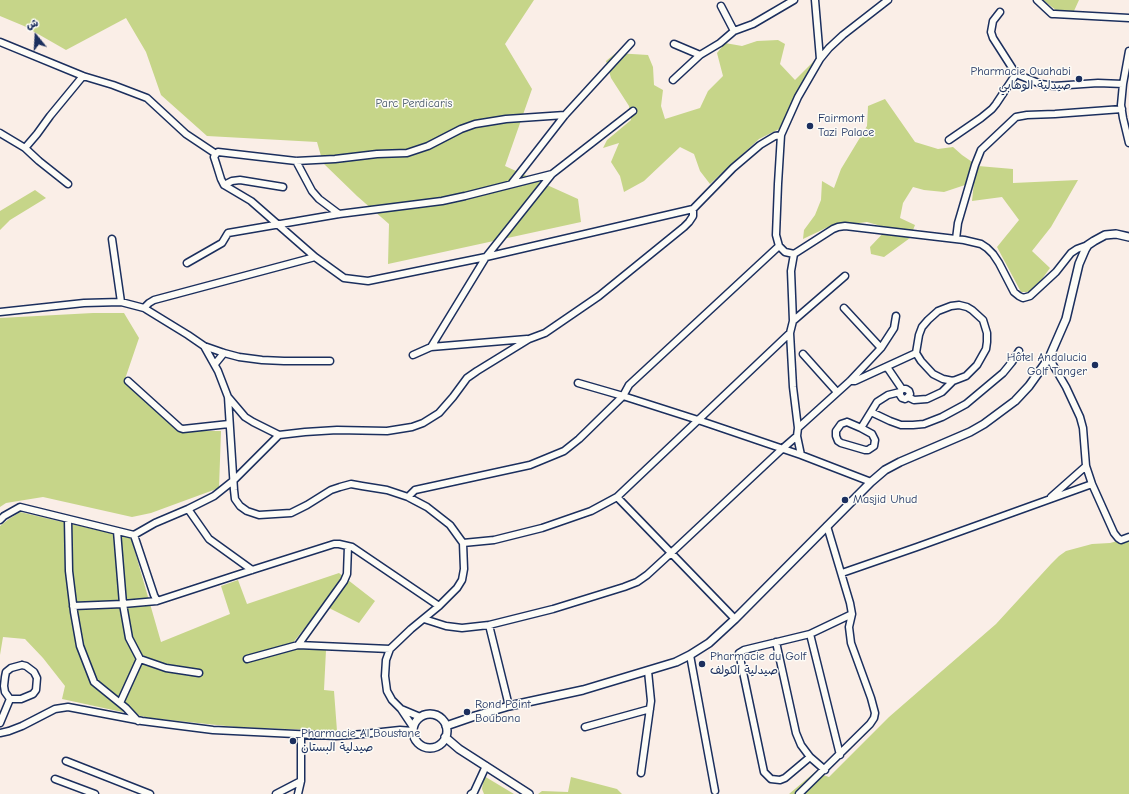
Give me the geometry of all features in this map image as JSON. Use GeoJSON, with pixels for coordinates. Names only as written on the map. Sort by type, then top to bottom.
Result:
{"type":"FeatureCollection","features":[{"type":"Feature","properties":{"kind":"main road"},"geometry":{"type":"LineString","coordinates":[[445,724],[509,706],[583,690],[648,671],[676,662],[709,643],[735,619],[871,482],[886,470],[900,462],[970,432],[997,415],[1015,401],[1029,386],[1049,358],[1066,319],[1081,256],[1088,246],[1105,235],[1116,234],[1129,237]]}},
{"type":"Feature","properties":{"kind":"main road"},"geometry":{"type":"LineString","coordinates":[[430,714],[440,717],[445,724],[445,737],[441,743],[432,747],[421,745],[414,736],[413,729],[416,721],[425,715],[430,714]]}},
{"type":"Feature","properties":{"kind":"main road"},"geometry":{"type":"LineString","coordinates":[[445,737],[459,749],[529,794]]}},
{"type":"Feature","properties":{"kind":"main road"},"geometry":{"type":"LineString","coordinates":[[441,743],[459,749]]}},
{"type":"Feature","properties":{"kind":"street"},"geometry":{"type":"LineString","coordinates":[[673,80],[700,55],[720,43],[734,31],[753,24],[794,0]]}},
{"type":"Feature","properties":{"kind":"street"},"geometry":{"type":"LineString","coordinates":[[815,0],[820,59]]}},
{"type":"Feature","properties":{"kind":"street"},"geometry":{"type":"LineString","coordinates":[[888,0],[829,48],[820,59],[798,98],[782,135],[776,235],[779,246],[786,252],[794,254],[838,227],[845,226],[973,241],[987,248],[993,254],[1000,263],[1014,292],[1023,298],[1030,296],[1040,287],[1056,272],[1071,253],[1077,249],[1088,246]]}},
{"type":"Feature","properties":{"kind":"street"},"geometry":{"type":"LineString","coordinates":[[1037,0],[1052,14],[1129,18]]}},
{"type":"Feature","properties":{"kind":"street"},"geometry":{"type":"LineString","coordinates":[[721,6],[734,31]]}},
{"type":"Feature","properties":{"kind":"street"},"geometry":{"type":"LineString","coordinates":[[1000,12],[992,24],[991,32],[993,38],[1016,74],[1041,84],[1054,86],[1098,83],[1123,84]]}},
{"type":"Feature","properties":{"kind":"street"},"geometry":{"type":"LineString","coordinates":[[0,42],[84,76],[147,98],[186,134],[216,154]]}},
{"type":"Feature","properties":{"kind":"street"},"geometry":{"type":"LineString","coordinates":[[512,183],[564,115],[631,43]]}},
{"type":"Feature","properties":{"kind":"street"},"geometry":{"type":"LineString","coordinates":[[674,44],[700,55]]}},
{"type":"Feature","properties":{"kind":"street"},"geometry":{"type":"LineString","coordinates":[[1129,51],[1121,98],[1122,118],[1129,143]]}},
{"type":"Feature","properties":{"kind":"street"},"geometry":{"type":"LineString","coordinates":[[949,140],[992,109],[1016,74]]}},
{"type":"Feature","properties":{"kind":"street"},"geometry":{"type":"LineString","coordinates":[[25,148],[84,76]]}},
{"type":"Feature","properties":{"kind":"street"},"geometry":{"type":"LineString","coordinates":[[956,239],[958,223],[975,165],[981,150],[1016,117],[1122,108]]}},
{"type":"Feature","properties":{"kind":"street"},"geometry":{"type":"LineString","coordinates":[[431,348],[486,257],[552,174],[633,111]]}},
{"type":"Feature","properties":{"kind":"street"},"geometry":{"type":"LineString","coordinates":[[216,154],[218,152],[296,161],[407,153],[428,146],[461,129],[475,124],[506,119],[564,115]]}},
{"type":"Feature","properties":{"kind":"street"},"geometry":{"type":"LineString","coordinates":[[0,133],[25,148],[68,184]]}},
{"type":"Feature","properties":{"kind":"street"},"geometry":{"type":"LineString","coordinates":[[216,154],[214,157],[224,185],[251,202],[315,257],[344,278],[368,281],[486,257],[693,209],[733,168],[775,136],[782,135]]}},
{"type":"Feature","properties":{"kind":"street"},"geometry":{"type":"LineString","coordinates":[[296,161],[312,191],[319,199],[339,214]]}},
{"type":"Feature","properties":{"kind":"street"},"geometry":{"type":"LineString","coordinates":[[187,263],[206,254],[222,243],[228,233],[339,214],[442,201],[552,174]]}},
{"type":"Feature","properties":{"kind":"street"},"geometry":{"type":"LineString","coordinates":[[224,185],[232,181],[240,180],[282,187]]}},
{"type":"Feature","properties":{"kind":"street"},"geometry":{"type":"LineString","coordinates":[[0,520],[20,507],[134,535],[155,523],[214,496],[234,480],[279,436],[305,432],[337,430],[387,431],[412,427],[439,413],[467,378],[529,339],[545,333],[599,296],[684,227],[693,216],[693,209]]}},
{"type":"Feature","properties":{"kind":"street"},"geometry":{"type":"LineString","coordinates":[[112,239],[121,302]]}},
{"type":"Feature","properties":{"kind":"street"},"geometry":{"type":"LineString","coordinates":[[408,497],[415,490],[530,465],[564,451],[579,440],[623,396],[629,385],[779,246]]}},
{"type":"Feature","properties":{"kind":"street"},"geometry":{"type":"LineString","coordinates":[[794,254],[791,271],[793,321],[790,333],[793,387],[801,455]]}},
{"type":"Feature","properties":{"kind":"street"},"geometry":{"type":"LineString","coordinates":[[144,308],[154,300],[315,257]]}},
{"type":"Feature","properties":{"kind":"street"},"geometry":{"type":"LineString","coordinates":[[793,321],[845,276]]}},
{"type":"Feature","properties":{"kind":"street"},"geometry":{"type":"LineString","coordinates":[[0,312],[84,303],[121,302],[144,308],[204,346],[224,352],[262,360],[330,361]]}},
{"type":"Feature","properties":{"kind":"street"},"geometry":{"type":"LineString","coordinates":[[887,367],[901,390],[900,395],[905,399],[920,400],[931,397],[942,392],[953,381],[966,376],[977,365],[986,349],[987,333],[983,320],[972,310],[958,305],[938,311],[928,320],[922,327],[919,335],[916,353],[933,374],[943,379],[953,381]]}},
{"type":"Feature","properties":{"kind":"street"},"geometry":{"type":"LineString","coordinates":[[844,308],[882,348]]}},
{"type":"Feature","properties":{"kind":"street"},"geometry":{"type":"LineString","coordinates":[[798,428],[850,381],[882,348],[894,328],[896,316]]}},
{"type":"Feature","properties":{"kind":"street"},"geometry":{"type":"LineString","coordinates":[[463,543],[494,540],[542,528],[590,511],[617,497],[790,333]]}},
{"type":"Feature","properties":{"kind":"street"},"geometry":{"type":"LineString","coordinates":[[413,355],[431,348],[529,339]]}},
{"type":"Feature","properties":{"kind":"street"},"geometry":{"type":"LineString","coordinates":[[0,733],[22,726],[54,709],[61,707],[138,720],[213,730],[336,736],[413,729],[401,709],[392,700],[387,690],[385,681],[386,660],[390,649],[457,588],[462,580],[464,569],[463,543],[450,525],[427,507],[408,497],[387,490],[351,484],[331,490],[291,513],[259,515],[247,511],[240,506],[235,499],[234,490],[228,397],[222,378],[204,346]]}},
{"type":"Feature","properties":{"kind":"street"},"geometry":{"type":"LineString","coordinates":[[871,412],[901,425],[924,424],[942,417],[966,404],[1003,373],[1019,351]]}},
{"type":"Feature","properties":{"kind":"street"},"geometry":{"type":"LineString","coordinates":[[215,364],[224,352]]}},
{"type":"Feature","properties":{"kind":"street"},"geometry":{"type":"LineString","coordinates":[[850,381],[855,381],[916,353]]}},
{"type":"Feature","properties":{"kind":"street"},"geometry":{"type":"LineString","coordinates":[[803,354],[837,392]]}},
{"type":"Feature","properties":{"kind":"street"},"geometry":{"type":"LineString","coordinates":[[1049,358],[1066,386],[1080,417],[1083,428],[1086,466],[1092,484],[1114,533],[1121,540],[1129,537]]}},
{"type":"Feature","properties":{"kind":"street"},"geometry":{"type":"LineString","coordinates":[[128,381],[180,428],[183,429],[229,424]]}},
{"type":"Feature","properties":{"kind":"street"},"geometry":{"type":"LineString","coordinates":[[578,383],[623,396],[782,448],[871,482]]}},
{"type":"Feature","properties":{"kind":"street"},"geometry":{"type":"LineString","coordinates":[[861,428],[877,402],[884,397],[901,390]]}},
{"type":"Feature","properties":{"kind":"street"},"geometry":{"type":"LineString","coordinates":[[228,397],[246,417],[279,436]]}},
{"type":"Feature","properties":{"kind":"street"},"geometry":{"type":"LineString","coordinates":[[847,422],[861,428],[869,432],[875,440],[874,446],[868,450],[861,450],[840,443],[837,439],[836,432],[841,424],[847,422]]}},
{"type":"Feature","properties":{"kind":"street"},"geometry":{"type":"LineString","coordinates":[[424,619],[446,626],[462,628],[489,626],[553,609],[637,582],[671,553],[782,448],[798,436]]}},
{"type":"Feature","properties":{"kind":"street"},"geometry":{"type":"LineString","coordinates":[[1048,499],[1086,466]]}},
{"type":"Feature","properties":{"kind":"street"},"geometry":{"type":"LineString","coordinates":[[842,573],[1092,484]]}},
{"type":"Feature","properties":{"kind":"street"},"geometry":{"type":"LineString","coordinates":[[617,497],[735,619]]}},
{"type":"Feature","properties":{"kind":"street"},"geometry":{"type":"LineString","coordinates":[[188,509],[209,539],[252,570]]}},
{"type":"Feature","properties":{"kind":"street"},"geometry":{"type":"LineString","coordinates":[[68,519],[69,571],[80,646],[94,682],[138,720]]}},
{"type":"Feature","properties":{"kind":"street"},"geometry":{"type":"LineString","coordinates":[[799,794],[870,724],[875,713],[851,643],[849,627],[852,614],[850,603],[827,526]]}},
{"type":"Feature","properties":{"kind":"street"},"geometry":{"type":"LineString","coordinates":[[117,531],[123,604],[129,638],[140,658],[166,668],[199,673]]}},
{"type":"Feature","properties":{"kind":"street"},"geometry":{"type":"LineString","coordinates":[[134,535],[157,601]]}},
{"type":"Feature","properties":{"kind":"street"},"geometry":{"type":"LineString","coordinates":[[73,606],[157,601],[334,544],[339,544],[352,547],[439,606]]}},
{"type":"Feature","properties":{"kind":"street"},"geometry":{"type":"LineString","coordinates":[[298,645],[344,581],[347,574],[348,546]]}},
{"type":"Feature","properties":{"kind":"street"},"geometry":{"type":"LineString","coordinates":[[810,757],[785,778],[780,780],[771,779],[764,772],[740,653],[744,650],[810,634],[852,614]]}},
{"type":"Feature","properties":{"kind":"street"},"geometry":{"type":"LineString","coordinates":[[489,626],[509,706]]}},
{"type":"Feature","properties":{"kind":"street"},"geometry":{"type":"LineString","coordinates":[[810,634],[840,755]]}},
{"type":"Feature","properties":{"kind":"street"},"geometry":{"type":"LineString","coordinates":[[776,642],[796,734],[801,745],[810,757],[825,770]]}},
{"type":"Feature","properties":{"kind":"street"},"geometry":{"type":"LineString","coordinates":[[247,659],[298,645],[390,649]]}},
{"type":"Feature","properties":{"kind":"street"},"geometry":{"type":"LineString","coordinates":[[690,655],[715,791]]}},
{"type":"Feature","properties":{"kind":"street"},"geometry":{"type":"LineString","coordinates":[[120,703],[140,658]]}},
{"type":"Feature","properties":{"kind":"street"},"geometry":{"type":"LineString","coordinates":[[17,666],[26,666],[34,672],[37,678],[36,690],[33,694],[21,699],[10,699],[5,692],[4,686],[4,677],[6,672],[17,666]]}},
{"type":"Feature","properties":{"kind":"street"},"geometry":{"type":"LineString","coordinates":[[641,773],[651,701],[648,671]]}},
{"type":"Feature","properties":{"kind":"street"},"geometry":{"type":"LineString","coordinates":[[0,723],[10,699]]}},
{"type":"Feature","properties":{"kind":"street"},"geometry":{"type":"LineString","coordinates":[[401,709],[420,717]]}},
{"type":"Feature","properties":{"kind":"street"},"geometry":{"type":"LineString","coordinates":[[585,727],[650,709]]}},
{"type":"Feature","properties":{"kind":"street"},"geometry":{"type":"LineString","coordinates":[[298,794],[301,781],[302,734]]}},
{"type":"Feature","properties":{"kind":"street"},"geometry":{"type":"LineString","coordinates":[[66,761],[150,794]]}},
{"type":"Feature","properties":{"kind":"street"},"geometry":{"type":"LineString","coordinates":[[473,793],[486,766]]}},
{"type":"Feature","properties":{"kind":"street"},"geometry":{"type":"LineString","coordinates":[[55,779],[95,794]]}},
{"type":"Feature","properties":{"kind":"street"},"geometry":{"type":"LineString","coordinates":[[276,794],[301,781]]}},
{"type":"Feature","properties":{"kind":"green space","name":"Parc Perdicaris"},"geometry":{"type":"Polygon","coordinates":[[[0,0],[534,0],[505,44],[532,89],[505,166],[578,199],[581,222],[388,264],[389,224],[323,163],[317,142],[207,136],[161,95],[146,52],[126,18],[66,50],[24,26],[0,16],[0,0]]]}},
{"type":"Feature","properties":{"kind":"green space"},"geometry":{"type":"Polygon","coordinates":[[[1043,0],[1079,0],[1074,11],[1057,11],[1043,0]]]}},
{"type":"Feature","properties":{"kind":"green space"},"geometry":{"type":"Polygon","coordinates":[[[778,40],[785,44],[780,64],[795,80],[815,60],[779,129],[759,139],[710,184],[700,171],[694,154],[680,147],[644,181],[624,192],[620,176],[611,162],[619,143],[603,148],[607,140],[631,120],[629,106],[611,78],[606,61],[616,53],[648,55],[653,67],[654,85],[663,90],[661,106],[665,119],[700,108],[708,91],[723,76],[717,53],[725,43],[742,46],[757,41],[778,40]]]}},
{"type":"Feature","properties":{"kind":"green space"},"geometry":{"type":"Polygon","coordinates":[[[885,99],[915,142],[938,149],[953,147],[978,166],[1013,169],[1013,183],[1078,180],[1051,227],[1032,251],[1050,268],[1042,279],[1029,292],[1021,292],[997,247],[1019,220],[1002,197],[972,201],[974,182],[944,192],[924,190],[913,187],[903,203],[900,218],[915,225],[910,238],[884,257],[871,254],[870,247],[888,228],[867,222],[828,227],[803,239],[804,230],[815,215],[821,200],[822,181],[834,188],[841,169],[867,126],[868,106],[885,99]]]}},
{"type":"Feature","properties":{"kind":"green space"},"geometry":{"type":"Polygon","coordinates":[[[35,190],[46,198],[10,220],[0,230],[0,211],[35,190]]]}},
{"type":"Feature","properties":{"kind":"green space"},"geometry":{"type":"Polygon","coordinates":[[[93,313],[124,313],[139,338],[125,379],[179,431],[221,431],[219,488],[151,513],[132,517],[43,497],[6,503],[0,507],[0,318],[93,313]]]}},
{"type":"Feature","properties":{"kind":"green space"},"geometry":{"type":"Polygon","coordinates":[[[20,512],[131,538],[161,642],[230,614],[221,586],[238,580],[247,604],[339,573],[375,601],[359,623],[323,605],[292,644],[326,650],[324,690],[334,691],[337,731],[236,727],[150,718],[62,699],[65,686],[43,658],[25,639],[3,637],[0,655],[0,526],[20,512]]]}},
{"type":"Feature","properties":{"kind":"green space"},"geometry":{"type":"Polygon","coordinates":[[[1129,538],[1129,794],[789,794],[815,772],[829,777],[889,717],[996,624],[1059,556],[1066,551],[1092,544],[1110,543],[1129,538]]]}},
{"type":"Feature","properties":{"kind":"green space"},"geometry":{"type":"Polygon","coordinates":[[[484,776],[514,794],[484,794],[482,789],[484,776]]]}},
{"type":"Feature","properties":{"kind":"green space"},"geometry":{"type":"Polygon","coordinates":[[[571,777],[617,789],[622,794],[538,794],[542,791],[568,792],[571,777]]]}},
{"type":"Feature","properties":{"kind":"place","name":"Pharmacie Ouahabi صيدلية الوهابي"},"geometry":{"type":"Point","coordinates":[1079,79]}},
{"type":"Feature","properties":{"kind":"place","name":"Fairmont Tazi Palace"},"geometry":{"type":"Point","coordinates":[810,126]}},
{"type":"Feature","properties":{"kind":"place","name":"Hôtel Andalucia Golf Tanger"},"geometry":{"type":"Point","coordinates":[1095,365]}},
{"type":"Feature","properties":{"kind":"place","name":"Masjid Uhud"},"geometry":{"type":"Point","coordinates":[845,500]}},
{"type":"Feature","properties":{"kind":"place","name":"Pharmacie du Golf صيدلية الكولف"},"geometry":{"type":"Point","coordinates":[702,664]}},
{"type":"Feature","properties":{"kind":"place","name":"Rond Point Boubana"},"geometry":{"type":"Point","coordinates":[467,712]}},
{"type":"Feature","properties":{"kind":"place","name":"Pharmacie Al Boustane صيدلية البستان"},"geometry":{"type":"Point","coordinates":[293,741]}}]}
